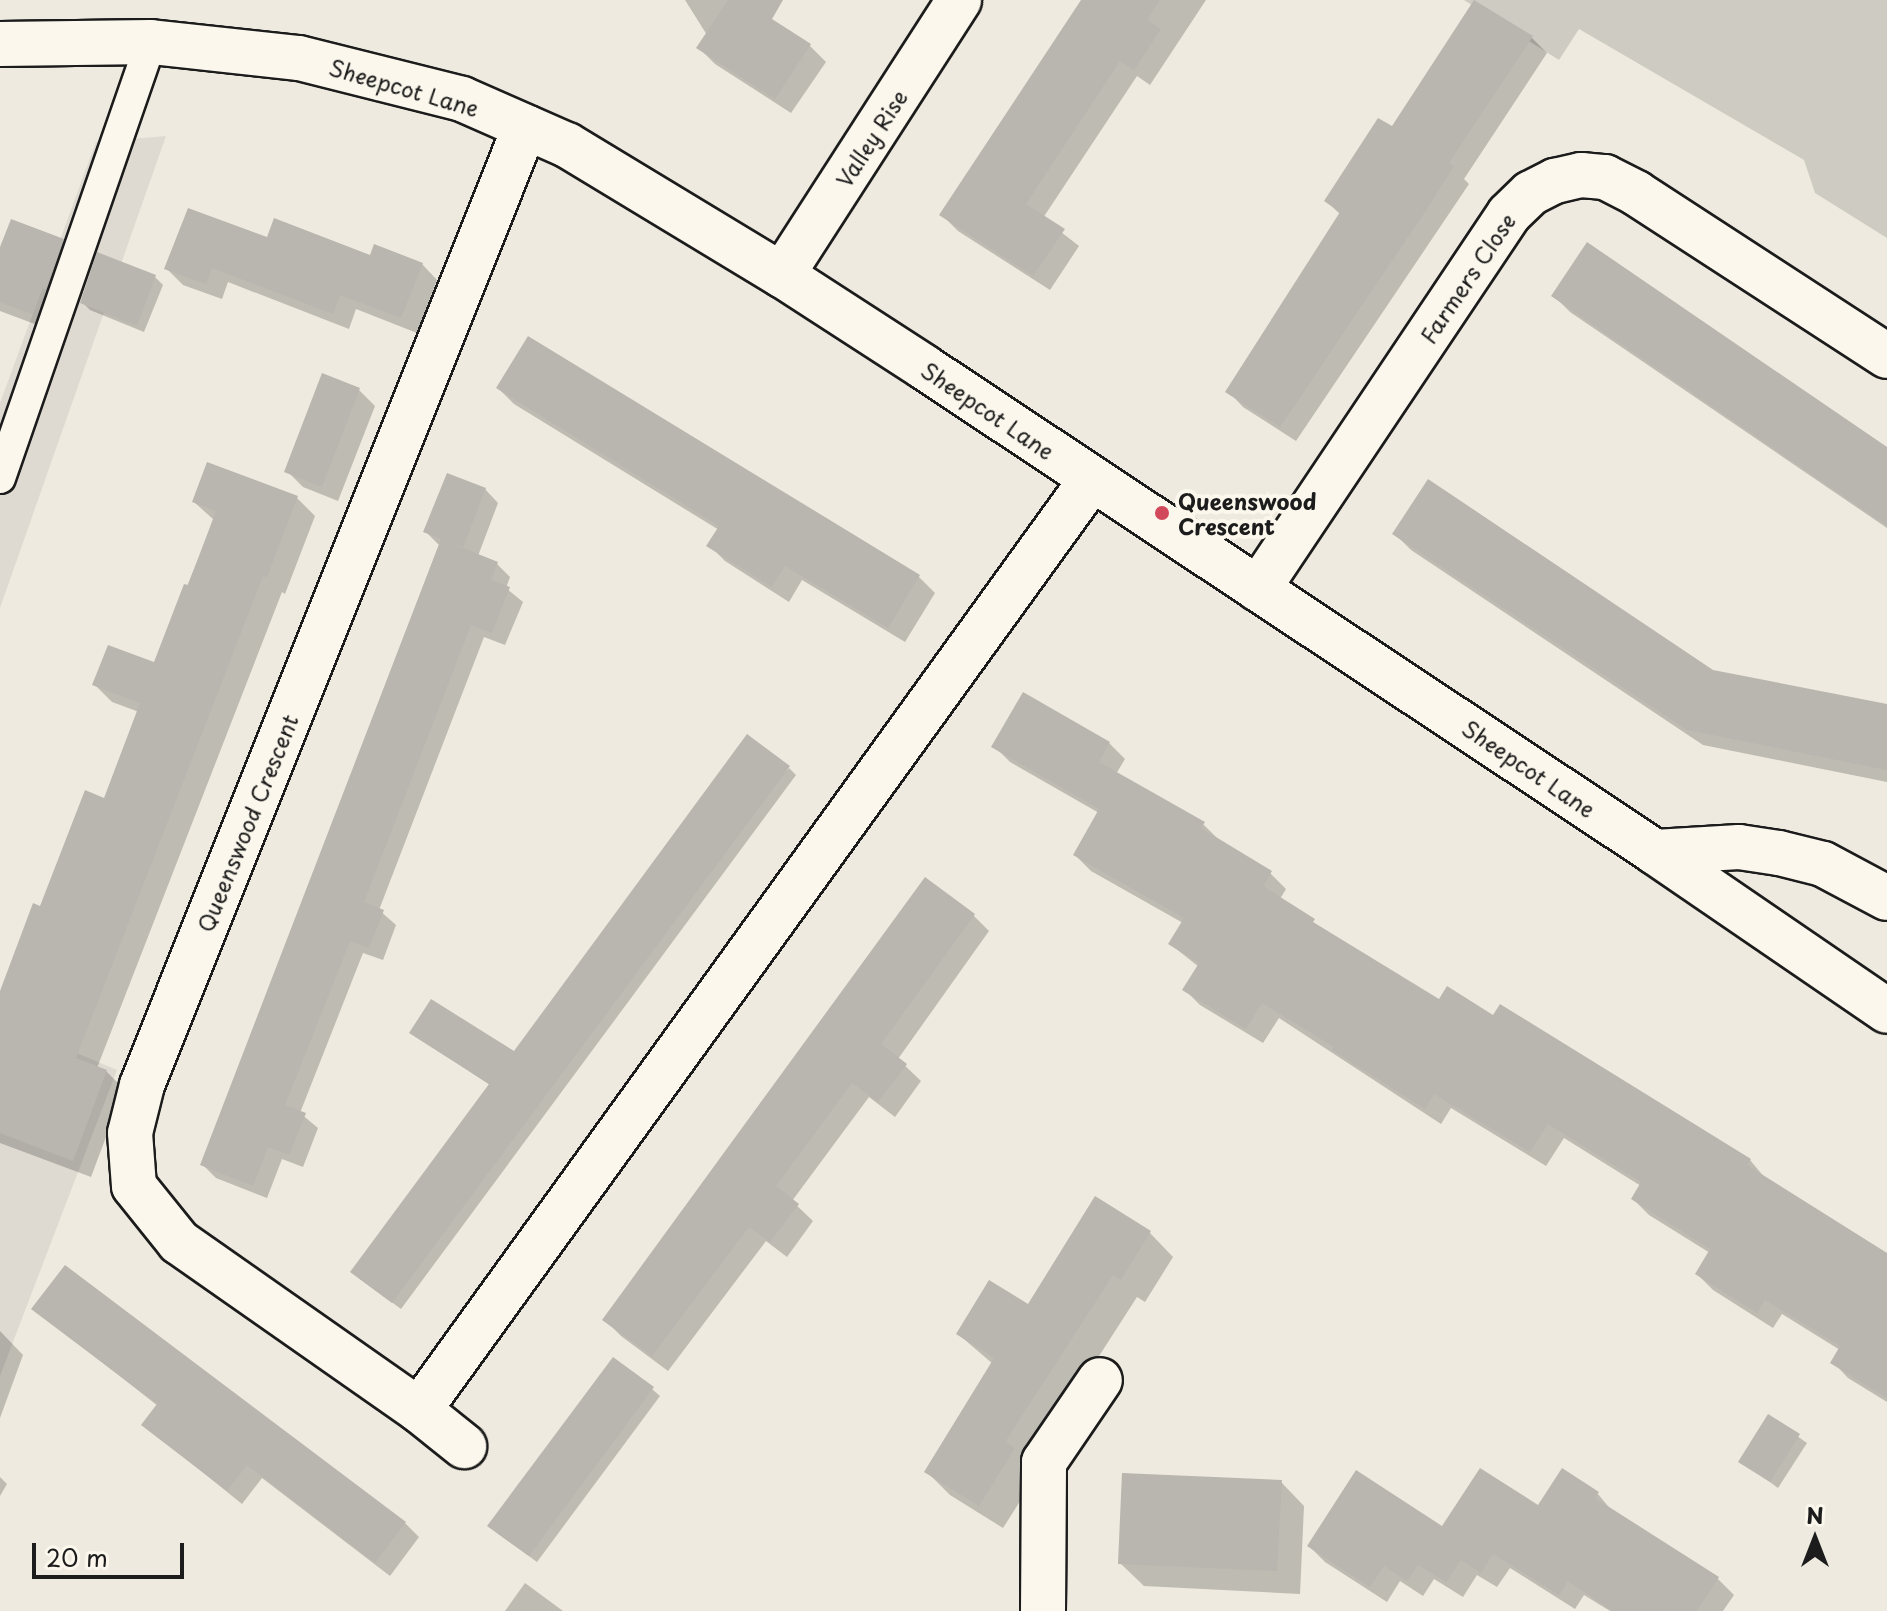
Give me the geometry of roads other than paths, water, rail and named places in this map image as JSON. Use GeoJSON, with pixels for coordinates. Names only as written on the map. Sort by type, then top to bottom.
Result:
{"type":"FeatureCollection","features":[{"type":"Feature","properties":{"kind":"street","name":"Valley Rise"},"geometry":{"type":"LineString","coordinates":[[782,275],[959,0]]}},
{"type":"Feature","properties":{"kind":"street","name":"Sheepcot Lane"},"geometry":{"type":"LineString","coordinates":[[0,44],[151,42],[299,58],[462,99],[567,145],[782,275],[1655,852],[1887,1011]]}},
{"type":"Feature","properties":{"kind":"street","name":"Queenswood Crescent"},"geometry":{"type":"LineString","coordinates":[[464,1446],[419,1410],[179,1242],[134,1186],[130,1133],[148,1070],[525,127]]}},
{"type":"Feature","properties":{"kind":"street","name":"Farmers Close"},"geometry":{"type":"LineString","coordinates":[[1258,589],[1509,214],[1531,193],[1555,181],[1581,175],[1605,177],[1626,188],[1887,356]]}},
{"type":"Feature","properties":{"kind":"street"},"geometry":{"type":"LineString","coordinates":[[419,1410],[1092,479]]}},
{"type":"Feature","properties":{"kind":"street"},"geometry":{"type":"LineString","coordinates":[[1655,852],[1739,847],[1779,853],[1823,864],[1887,898]]}},
{"type":"Feature","properties":{"kind":"street"},"geometry":{"type":"LineString","coordinates":[[1043,1611],[1044,1462],[1100,1380]]}},
{"type":"Feature","properties":{"kind":"lane"},"geometry":{"type":"LineString","coordinates":[[0,478],[151,42]]}},
{"type":"Feature","properties":{"kind":"place","name":"Queenswood Crescent"},"geometry":{"type":"Point","coordinates":[1162,513]}}]}
